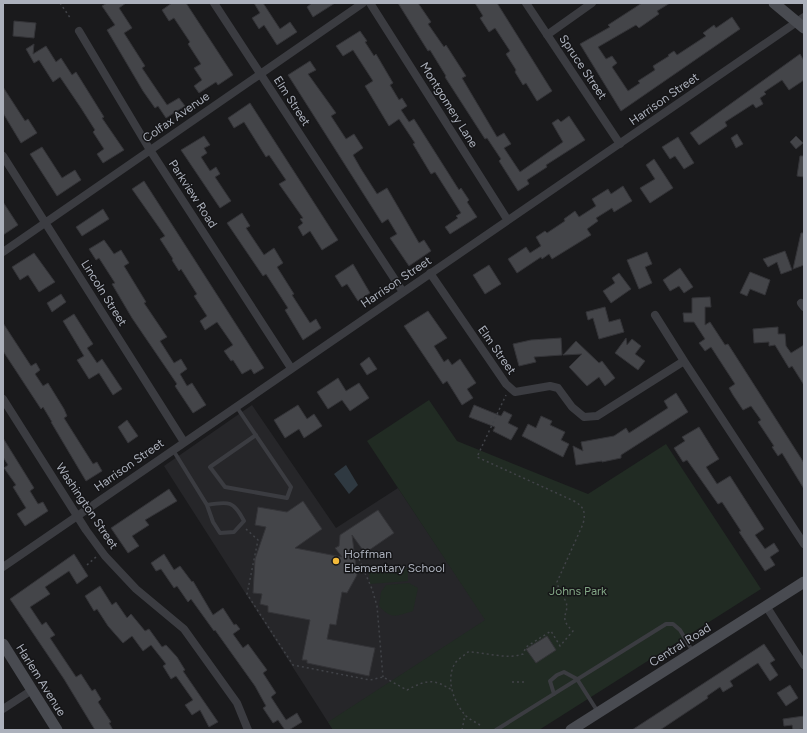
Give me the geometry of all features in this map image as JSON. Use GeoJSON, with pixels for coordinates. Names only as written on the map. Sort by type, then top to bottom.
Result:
{"type":"FeatureCollection","features":[{"type":"Feature","properties":{"kind":"main road"},"geometry":{"type":"LineString","coordinates":[[774,3],[801,22]]}},
{"type":"Feature","properties":{"kind":"main road","name":"Central Road"},"geometry":{"type":"LineString","coordinates":[[571,730],[804,582]]}},
{"type":"Feature","properties":{"kind":"main road","name":"Harlem Avenue"},"geometry":{"type":"LineString","coordinates":[[3,644],[57,730]]}},
{"type":"Feature","properties":{"kind":"street","name":"Elm Street"},"geometry":{"type":"LineString","coordinates":[[214,3],[403,292]]}},
{"type":"Feature","properties":{"kind":"street","name":"Colfax Avenue"},"geometry":{"type":"LineString","coordinates":[[3,252],[363,3]]}},
{"type":"Feature","properties":{"kind":"street","name":"Montgomery Lane"},"geometry":{"type":"LineString","coordinates":[[370,3],[507,219]]}},
{"type":"Feature","properties":{"kind":"street","name":"Spruce Street"},"geometry":{"type":"LineString","coordinates":[[526,3],[620,144]]}},
{"type":"Feature","properties":{"kind":"street"},"geometry":{"type":"LineString","coordinates":[[547,35],[592,3]]}},
{"type":"Feature","properties":{"kind":"street","name":"Harrison Street"},"geometry":{"type":"LineString","coordinates":[[3,567],[507,219],[801,22]]}},
{"type":"Feature","properties":{"kind":"street","name":"Parkview Road"},"geometry":{"type":"LineString","coordinates":[[79,31],[150,150],[291,368]]}},
{"type":"Feature","properties":{"kind":"street","name":"Lincoln Street"},"geometry":{"type":"LineString","coordinates":[[3,156],[184,442]]}},
{"type":"Feature","properties":{"kind":"street","name":"Elm Street"},"geometry":{"type":"LineString","coordinates":[[430,273],[509,387],[515,392],[550,386],[558,388],[572,406],[584,417],[597,416],[684,361]]}},
{"type":"Feature","properties":{"kind":"street"},"geometry":{"type":"LineString","coordinates":[[655,315],[804,544]]}},
{"type":"Feature","properties":{"kind":"street","name":"Washington Street"},"geometry":{"type":"LineString","coordinates":[[3,399],[77,516],[103,552],[136,589],[184,629],[237,703],[248,730]]}},
{"type":"Feature","properties":{"kind":"street"},"geometry":{"type":"LineString","coordinates":[[766,606],[804,665]]}},
{"type":"Feature","properties":{"kind":"street"},"geometry":{"type":"LineString","coordinates":[[3,709],[32,690]]}},
{"type":"Feature","properties":{"kind":"lane"},"geometry":{"type":"LineString","coordinates":[[236,406],[256,435],[291,487],[286,498],[225,487],[210,467],[256,435]]}},
{"type":"Feature","properties":{"kind":"lane"},"geometry":{"type":"LineString","coordinates":[[173,450],[207,505],[213,522],[220,533],[234,532],[244,521],[237,507],[226,501],[207,505]]}},
{"type":"Feature","properties":{"kind":"lane"},"geometry":{"type":"LineString","coordinates":[[496,730],[666,624],[673,624],[680,630],[694,652]]}},
{"type":"Feature","properties":{"kind":"lane"},"geometry":{"type":"LineString","coordinates":[[554,694],[550,681],[557,675],[564,672],[577,679],[598,712]]}},
{"type":"Feature","properties":{"kind":"path"},"geometry":{"type":"LineString","coordinates":[[60,3],[70,19]]}},
{"type":"Feature","properties":{"kind":"path"},"geometry":{"type":"LineString","coordinates":[[480,726],[465,715],[457,704],[452,690],[451,675],[454,664],[468,652],[484,652],[502,656],[523,654],[526,647],[551,631],[560,646],[573,631],[567,626],[564,620],[567,604],[557,582],[586,514],[582,506],[574,501],[477,457],[509,387]]}},
{"type":"Feature","properties":{"kind":"path"},"geometry":{"type":"LineString","coordinates":[[246,529],[258,540],[247,594],[293,665],[370,680],[383,677],[407,690],[423,682],[431,680],[452,690]]}},
{"type":"Feature","properties":{"kind":"path"},"geometry":{"type":"LineString","coordinates":[[87,565],[103,552]]}},
{"type":"Feature","properties":{"kind":"path"},"geometry":{"type":"LineString","coordinates":[[358,559],[372,589],[376,606],[383,677]]}},
{"type":"Feature","properties":{"kind":"path"},"geometry":{"type":"LineString","coordinates":[[512,682],[524,682]]}},
{"type":"Feature","properties":{"kind":"path"},"geometry":{"type":"LineString","coordinates":[[462,730],[465,715]]}},
{"type":"Feature","properties":{"kind":"shaded area","name":"Hoffman Elementary School"},"geometry":{"type":"Polygon","coordinates":[[[252,405],[336,528],[398,488],[486,620],[329,722],[333,730],[164,466],[252,405]]]}},
{"type":"Feature","properties":{"kind":"shaded area"},"geometry":{"type":"Polygon","coordinates":[[[346,465],[358,485],[349,494],[334,474],[346,465]]]}},
{"type":"Feature","properties":{"kind":"green space","name":"Johns Park"},"geometry":{"type":"Polygon","coordinates":[[[429,400],[457,441],[588,494],[666,444],[761,589],[539,730],[333,730],[328,722],[485,620],[367,441],[429,400]]]}},
{"type":"Feature","properties":{"kind":"green space"},"geometry":{"type":"Polygon","coordinates":[[[408,568],[408,581],[370,584],[369,572],[408,568]]]}},
{"type":"Feature","properties":{"kind":"green space"},"geometry":{"type":"Polygon","coordinates":[[[409,583],[418,588],[413,611],[394,616],[387,613],[379,606],[381,592],[386,585],[409,583]]]}},
{"type":"Feature","properties":{"kind":"building"},"geometry":{"type":"Polygon","coordinates":[[[107,3],[126,3],[119,8],[132,28],[124,33],[145,66],[142,68],[167,105],[179,98],[185,106],[166,118],[158,106],[155,108],[143,91],[107,30],[115,25],[102,6],[107,3]]]}},
{"type":"Feature","properties":{"kind":"building"},"geometry":{"type":"Polygon","coordinates":[[[172,3],[186,3],[233,75],[218,85],[216,82],[199,93],[194,86],[202,80],[194,68],[201,64],[188,44],[190,42],[174,18],[169,21],[162,10],[172,3]]]}},
{"type":"Feature","properties":{"kind":"building"},"geometry":{"type":"Polygon","coordinates":[[[254,3],[263,3],[280,29],[290,22],[297,32],[277,45],[264,25],[259,29],[252,18],[260,13],[254,3]]]}},
{"type":"Feature","properties":{"kind":"building"},"geometry":{"type":"Polygon","coordinates":[[[312,3],[335,3],[313,17],[307,7],[312,3]]]}},
{"type":"Feature","properties":{"kind":"building"},"geometry":{"type":"Polygon","coordinates":[[[398,3],[418,3],[431,22],[428,24],[444,47],[446,45],[466,76],[462,78],[497,137],[504,133],[511,144],[504,148],[520,172],[563,142],[552,123],[558,119],[561,122],[569,116],[585,140],[546,165],[547,167],[527,180],[529,184],[518,191],[499,161],[501,159],[487,138],[485,139],[445,77],[446,76],[430,50],[428,51],[398,3]]]}},
{"type":"Feature","properties":{"kind":"building"},"geometry":{"type":"Polygon","coordinates":[[[475,3],[497,3],[552,91],[537,101],[526,83],[523,85],[506,54],[510,51],[495,28],[489,32],[480,18],[483,16],[475,3]]]}},
{"type":"Feature","properties":{"kind":"building"},"geometry":{"type":"Polygon","coordinates":[[[642,3],[670,3],[657,11],[659,14],[639,28],[636,25],[598,47],[606,59],[612,56],[617,63],[612,67],[628,91],[640,83],[638,81],[655,70],[653,66],[674,51],[677,55],[706,36],[703,33],[714,25],[716,28],[732,17],[740,29],[621,111],[580,44],[610,27],[608,25],[642,3]]]}},
{"type":"Feature","properties":{"kind":"building"},"geometry":{"type":"Polygon","coordinates":[[[14,21],[36,23],[34,38],[13,36],[14,21]]]}},
{"type":"Feature","properties":{"kind":"building"},"geometry":{"type":"Polygon","coordinates":[[[360,31],[367,41],[365,42],[374,56],[376,54],[393,83],[390,85],[399,100],[402,98],[407,106],[401,110],[409,122],[414,119],[459,190],[461,188],[469,200],[467,202],[477,217],[450,234],[445,227],[458,218],[456,216],[461,213],[435,172],[431,174],[413,144],[415,143],[399,119],[389,126],[365,86],[373,81],[353,50],[343,56],[336,46],[360,31]]]}},
{"type":"Feature","properties":{"kind":"building"},"geometry":{"type":"Polygon","coordinates":[[[34,44],[33,54],[46,46],[56,62],[61,58],[72,75],[76,72],[104,117],[102,118],[124,150],[103,163],[97,154],[104,149],[93,132],[95,130],[60,77],[53,82],[39,60],[34,63],[26,49],[34,44]]]}},
{"type":"Feature","properties":{"kind":"building"},"geometry":{"type":"Polygon","coordinates":[[[800,54],[804,61],[804,80],[789,90],[782,80],[764,92],[766,94],[760,98],[763,104],[756,108],[753,104],[725,122],[727,126],[699,145],[690,133],[800,54]]]}},
{"type":"Feature","properties":{"kind":"building"},"geometry":{"type":"Polygon","coordinates":[[[310,61],[316,70],[308,74],[336,113],[331,116],[346,139],[354,134],[363,148],[353,155],[361,169],[377,194],[387,188],[419,243],[424,240],[431,251],[409,266],[390,238],[397,234],[388,219],[382,223],[288,75],[310,61]]]}},
{"type":"Feature","properties":{"kind":"building"},"geometry":{"type":"Polygon","coordinates":[[[3,87],[25,121],[28,119],[37,133],[21,143],[3,113],[3,87]]]}},
{"type":"Feature","properties":{"kind":"building"},"geometry":{"type":"Polygon","coordinates":[[[250,103],[338,240],[322,250],[310,231],[303,236],[298,227],[303,223],[300,219],[303,218],[279,184],[286,180],[269,155],[266,157],[244,122],[234,128],[228,118],[250,103]]]}},
{"type":"Feature","properties":{"kind":"building"},"geometry":{"type":"Polygon","coordinates":[[[737,134],[743,144],[736,148],[731,138],[737,134]]]}},
{"type":"Feature","properties":{"kind":"building"},"geometry":{"type":"Polygon","coordinates":[[[204,136],[210,145],[204,148],[207,153],[201,157],[210,171],[216,167],[220,174],[215,177],[231,201],[220,208],[181,150],[204,136]]]}},
{"type":"Feature","properties":{"kind":"building"},"geometry":{"type":"Polygon","coordinates":[[[796,136],[803,143],[796,149],[790,142],[796,136]]]}},
{"type":"Feature","properties":{"kind":"building"},"geometry":{"type":"Polygon","coordinates":[[[678,137],[694,163],[684,169],[675,156],[670,159],[662,147],[678,137]]]}},
{"type":"Feature","properties":{"kind":"building"},"geometry":{"type":"Polygon","coordinates":[[[42,147],[62,178],[75,170],[81,180],[57,196],[30,154],[42,147]]]}},
{"type":"Feature","properties":{"kind":"building"},"geometry":{"type":"Polygon","coordinates":[[[800,156],[804,156],[804,177],[797,176],[800,156]]]}},
{"type":"Feature","properties":{"kind":"building"},"geometry":{"type":"Polygon","coordinates":[[[654,159],[673,188],[650,203],[640,188],[655,179],[646,165],[654,159]]]}},
{"type":"Feature","properties":{"kind":"building"},"geometry":{"type":"Polygon","coordinates":[[[144,181],[264,368],[254,374],[251,369],[242,374],[233,360],[231,361],[224,351],[233,345],[217,322],[205,330],[200,321],[207,316],[194,296],[197,294],[181,269],[179,271],[172,260],[173,259],[160,239],[165,236],[132,189],[144,181]]]}},
{"type":"Feature","properties":{"kind":"building"},"geometry":{"type":"Polygon","coordinates":[[[623,186],[632,201],[614,212],[612,208],[596,218],[598,221],[587,229],[591,235],[552,259],[549,254],[542,259],[541,257],[517,273],[508,259],[526,247],[530,253],[541,246],[536,237],[545,231],[547,233],[565,221],[564,219],[575,211],[579,217],[596,206],[592,199],[608,189],[611,194],[623,186]]]}},
{"type":"Feature","properties":{"kind":"building"},"geometry":{"type":"Polygon","coordinates":[[[3,202],[18,225],[3,235],[3,202]]]}},
{"type":"Feature","properties":{"kind":"building"},"geometry":{"type":"Polygon","coordinates":[[[103,209],[109,219],[82,236],[76,227],[103,209]]]}},
{"type":"Feature","properties":{"kind":"building"},"geometry":{"type":"Polygon","coordinates":[[[242,213],[250,226],[246,228],[264,255],[274,248],[283,263],[277,267],[294,294],[292,295],[310,323],[316,319],[321,328],[303,340],[285,310],[288,308],[266,274],[263,276],[227,223],[242,213]]]}},
{"type":"Feature","properties":{"kind":"building"},"geometry":{"type":"Polygon","coordinates":[[[801,233],[804,233],[804,265],[793,269],[801,233]]]}},
{"type":"Feature","properties":{"kind":"building"},"geometry":{"type":"Polygon","coordinates":[[[104,240],[114,254],[121,250],[129,263],[124,266],[146,302],[144,303],[167,337],[160,341],[174,363],[181,359],[187,369],[180,374],[187,386],[192,383],[206,405],[193,413],[175,386],[177,384],[132,318],[112,284],[115,283],[99,258],[96,260],[89,249],[104,240]]]}},
{"type":"Feature","properties":{"kind":"building"},"geometry":{"type":"Polygon","coordinates":[[[785,251],[792,270],[781,274],[777,262],[768,267],[763,259],[785,251]]]}},
{"type":"Feature","properties":{"kind":"building"},"geometry":{"type":"Polygon","coordinates":[[[647,252],[652,264],[645,267],[652,283],[639,289],[627,260],[647,252]]]}},
{"type":"Feature","properties":{"kind":"building"},"geometry":{"type":"Polygon","coordinates":[[[34,253],[55,282],[39,292],[28,275],[20,280],[12,267],[34,253]]]}},
{"type":"Feature","properties":{"kind":"building"},"geometry":{"type":"Polygon","coordinates":[[[353,264],[370,293],[358,301],[347,284],[342,287],[335,276],[353,264]]]}},
{"type":"Feature","properties":{"kind":"building"},"geometry":{"type":"Polygon","coordinates":[[[489,265],[501,284],[485,294],[473,275],[489,265]]]}},
{"type":"Feature","properties":{"kind":"building"},"geometry":{"type":"Polygon","coordinates":[[[680,268],[693,287],[684,293],[679,286],[670,291],[663,280],[680,268]]]}},
{"type":"Feature","properties":{"kind":"building"},"geometry":{"type":"Polygon","coordinates":[[[750,272],[770,280],[765,295],[750,289],[747,296],[740,293],[750,272]]]}},
{"type":"Feature","properties":{"kind":"building"},"geometry":{"type":"Polygon","coordinates":[[[619,273],[631,289],[611,303],[603,291],[615,283],[612,278],[619,273]]]}},
{"type":"Feature","properties":{"kind":"building"},"geometry":{"type":"Polygon","coordinates":[[[61,294],[66,302],[52,312],[47,303],[61,294]]]}},
{"type":"Feature","properties":{"kind":"building"},"geometry":{"type":"Polygon","coordinates":[[[710,297],[711,307],[705,307],[705,325],[710,322],[725,345],[728,344],[804,463],[804,489],[782,453],[778,456],[772,447],[774,446],[758,422],[761,420],[751,406],[743,410],[733,395],[729,388],[735,384],[711,347],[705,351],[699,343],[705,339],[694,322],[684,322],[683,313],[692,313],[692,298],[710,297]]]}},
{"type":"Feature","properties":{"kind":"building"},"geometry":{"type":"Polygon","coordinates":[[[605,307],[609,322],[620,319],[624,332],[599,339],[593,318],[588,320],[586,312],[605,307]]]}},
{"type":"Feature","properties":{"kind":"building"},"geometry":{"type":"Polygon","coordinates":[[[428,311],[447,338],[434,346],[444,362],[448,359],[452,365],[460,359],[476,383],[467,389],[473,398],[462,405],[447,381],[443,384],[404,326],[428,311]]]}},
{"type":"Feature","properties":{"kind":"building"},"geometry":{"type":"Polygon","coordinates":[[[74,314],[93,344],[87,348],[97,363],[102,359],[122,389],[113,395],[99,373],[89,379],[77,360],[84,356],[63,321],[74,314]]]}},
{"type":"Feature","properties":{"kind":"building"},"geometry":{"type":"Polygon","coordinates":[[[3,323],[31,366],[36,363],[40,370],[35,374],[43,386],[48,383],[64,409],[67,416],[64,418],[93,464],[97,462],[102,471],[86,481],[43,407],[41,409],[3,351],[3,323]]]}},
{"type":"Feature","properties":{"kind":"building"},"geometry":{"type":"Polygon","coordinates":[[[778,327],[778,334],[785,334],[786,346],[791,353],[804,345],[804,385],[792,366],[789,368],[775,345],[769,346],[769,342],[754,343],[753,329],[778,327]]]}},
{"type":"Feature","properties":{"kind":"building"},"geometry":{"type":"Polygon","coordinates":[[[561,338],[562,355],[534,357],[536,362],[519,366],[513,344],[531,340],[561,338]]]}},
{"type":"Feature","properties":{"kind":"building"},"geometry":{"type":"Polygon","coordinates":[[[626,338],[627,345],[632,339],[641,346],[635,354],[645,361],[638,370],[615,353],[626,338]]]}},
{"type":"Feature","properties":{"kind":"building"},"geometry":{"type":"Polygon","coordinates":[[[576,341],[599,363],[602,361],[615,378],[605,386],[599,377],[587,386],[569,367],[582,354],[563,355],[576,341]]]}},
{"type":"Feature","properties":{"kind":"building"},"geometry":{"type":"Polygon","coordinates":[[[369,357],[377,369],[367,375],[360,364],[369,357]]]}},
{"type":"Feature","properties":{"kind":"building"},"geometry":{"type":"Polygon","coordinates":[[[338,378],[346,391],[359,383],[369,398],[350,411],[342,400],[328,409],[317,392],[338,378]]]}},
{"type":"Feature","properties":{"kind":"building"},"geometry":{"type":"Polygon","coordinates":[[[676,393],[688,412],[621,455],[621,458],[576,465],[573,446],[583,451],[581,442],[614,436],[626,428],[629,433],[668,408],[664,401],[676,393]]]}},
{"type":"Feature","properties":{"kind":"building"},"geometry":{"type":"Polygon","coordinates":[[[298,405],[307,419],[314,414],[322,426],[304,438],[299,429],[285,438],[274,420],[298,405]]]}},
{"type":"Feature","properties":{"kind":"building"},"geometry":{"type":"Polygon","coordinates":[[[474,405],[501,416],[504,411],[512,415],[508,423],[518,428],[511,440],[493,431],[495,427],[469,417],[474,405]]]}},
{"type":"Feature","properties":{"kind":"building"},"geometry":{"type":"Polygon","coordinates":[[[541,416],[552,421],[550,425],[565,432],[561,440],[569,444],[563,457],[522,436],[528,424],[536,428],[541,416]]]}},
{"type":"Feature","properties":{"kind":"building"},"geometry":{"type":"Polygon","coordinates":[[[127,420],[138,436],[128,443],[118,427],[127,420]]]}},
{"type":"Feature","properties":{"kind":"building"},"geometry":{"type":"Polygon","coordinates":[[[699,427],[719,459],[706,467],[717,484],[730,476],[764,529],[755,535],[765,549],[774,543],[779,551],[770,557],[775,565],[765,571],[739,532],[741,531],[722,502],[718,504],[687,460],[683,462],[674,448],[685,441],[682,437],[699,427]]]}},
{"type":"Feature","properties":{"kind":"building"},"geometry":{"type":"Polygon","coordinates":[[[3,438],[34,488],[30,491],[38,504],[43,502],[48,511],[25,526],[17,514],[26,508],[13,487],[16,485],[4,468],[8,465],[3,457],[3,438]]]}},
{"type":"Feature","properties":{"kind":"building"},"geometry":{"type":"Polygon","coordinates":[[[169,489],[177,501],[145,520],[149,525],[132,536],[139,546],[128,553],[111,528],[169,489]]]}},
{"type":"Feature","properties":{"kind":"building"},"geometry":{"type":"Polygon","coordinates":[[[303,501],[322,529],[295,548],[342,557],[335,548],[339,546],[340,535],[378,510],[394,533],[365,553],[352,535],[357,575],[347,593],[342,592],[336,625],[330,624],[327,639],[375,648],[369,676],[307,663],[307,660],[302,660],[310,620],[268,612],[268,606],[260,604],[262,594],[253,593],[255,559],[266,527],[255,525],[258,507],[287,512],[303,501]]]}},
{"type":"Feature","properties":{"kind":"building"},"geometry":{"type":"Polygon","coordinates":[[[74,554],[88,576],[77,584],[69,571],[45,587],[50,594],[30,607],[42,625],[46,622],[55,635],[50,638],[76,677],[81,674],[92,691],[95,689],[101,699],[98,702],[111,722],[109,723],[113,730],[95,730],[64,679],[10,599],[74,554]]]}},
{"type":"Feature","properties":{"kind":"building"},"geometry":{"type":"Polygon","coordinates":[[[164,554],[174,570],[180,566],[192,582],[193,581],[213,615],[223,608],[234,625],[236,624],[240,629],[233,634],[243,648],[248,644],[267,670],[263,673],[276,693],[271,697],[286,720],[297,713],[302,722],[289,730],[285,730],[278,720],[273,723],[263,708],[266,706],[255,686],[215,630],[214,631],[191,599],[188,602],[177,586],[174,588],[161,569],[156,571],[151,563],[164,554]]]}},
{"type":"Feature","properties":{"kind":"building"},"geometry":{"type":"Polygon","coordinates":[[[100,586],[112,605],[116,602],[127,618],[131,614],[145,631],[149,629],[162,647],[166,645],[177,657],[185,670],[183,671],[218,722],[209,727],[200,710],[192,715],[185,705],[193,700],[176,676],[171,679],[163,666],[166,664],[151,645],[143,651],[132,636],[123,643],[108,626],[97,609],[94,611],[85,596],[100,586]]]}},
{"type":"Feature","properties":{"kind":"building"},"geometry":{"type":"Polygon","coordinates":[[[547,636],[556,650],[536,663],[526,649],[547,636]]]}},
{"type":"Feature","properties":{"kind":"building"},"geometry":{"type":"Polygon","coordinates":[[[764,644],[775,660],[770,663],[778,675],[770,681],[758,663],[730,681],[733,686],[723,692],[720,687],[707,696],[708,698],[660,730],[632,730],[764,644]]]}},
{"type":"Feature","properties":{"kind":"building"},"geometry":{"type":"Polygon","coordinates":[[[790,685],[798,698],[786,706],[777,693],[790,685]]]}},
{"type":"Feature","properties":{"kind":"building"},"geometry":{"type":"Polygon","coordinates":[[[804,716],[804,729],[793,730],[792,725],[784,726],[783,719],[804,716]]]}},
{"type":"Feature","properties":{"kind":"place","name":"Hoffman Elementary School"},"geometry":{"type":"Point","coordinates":[336,561]}}]}
